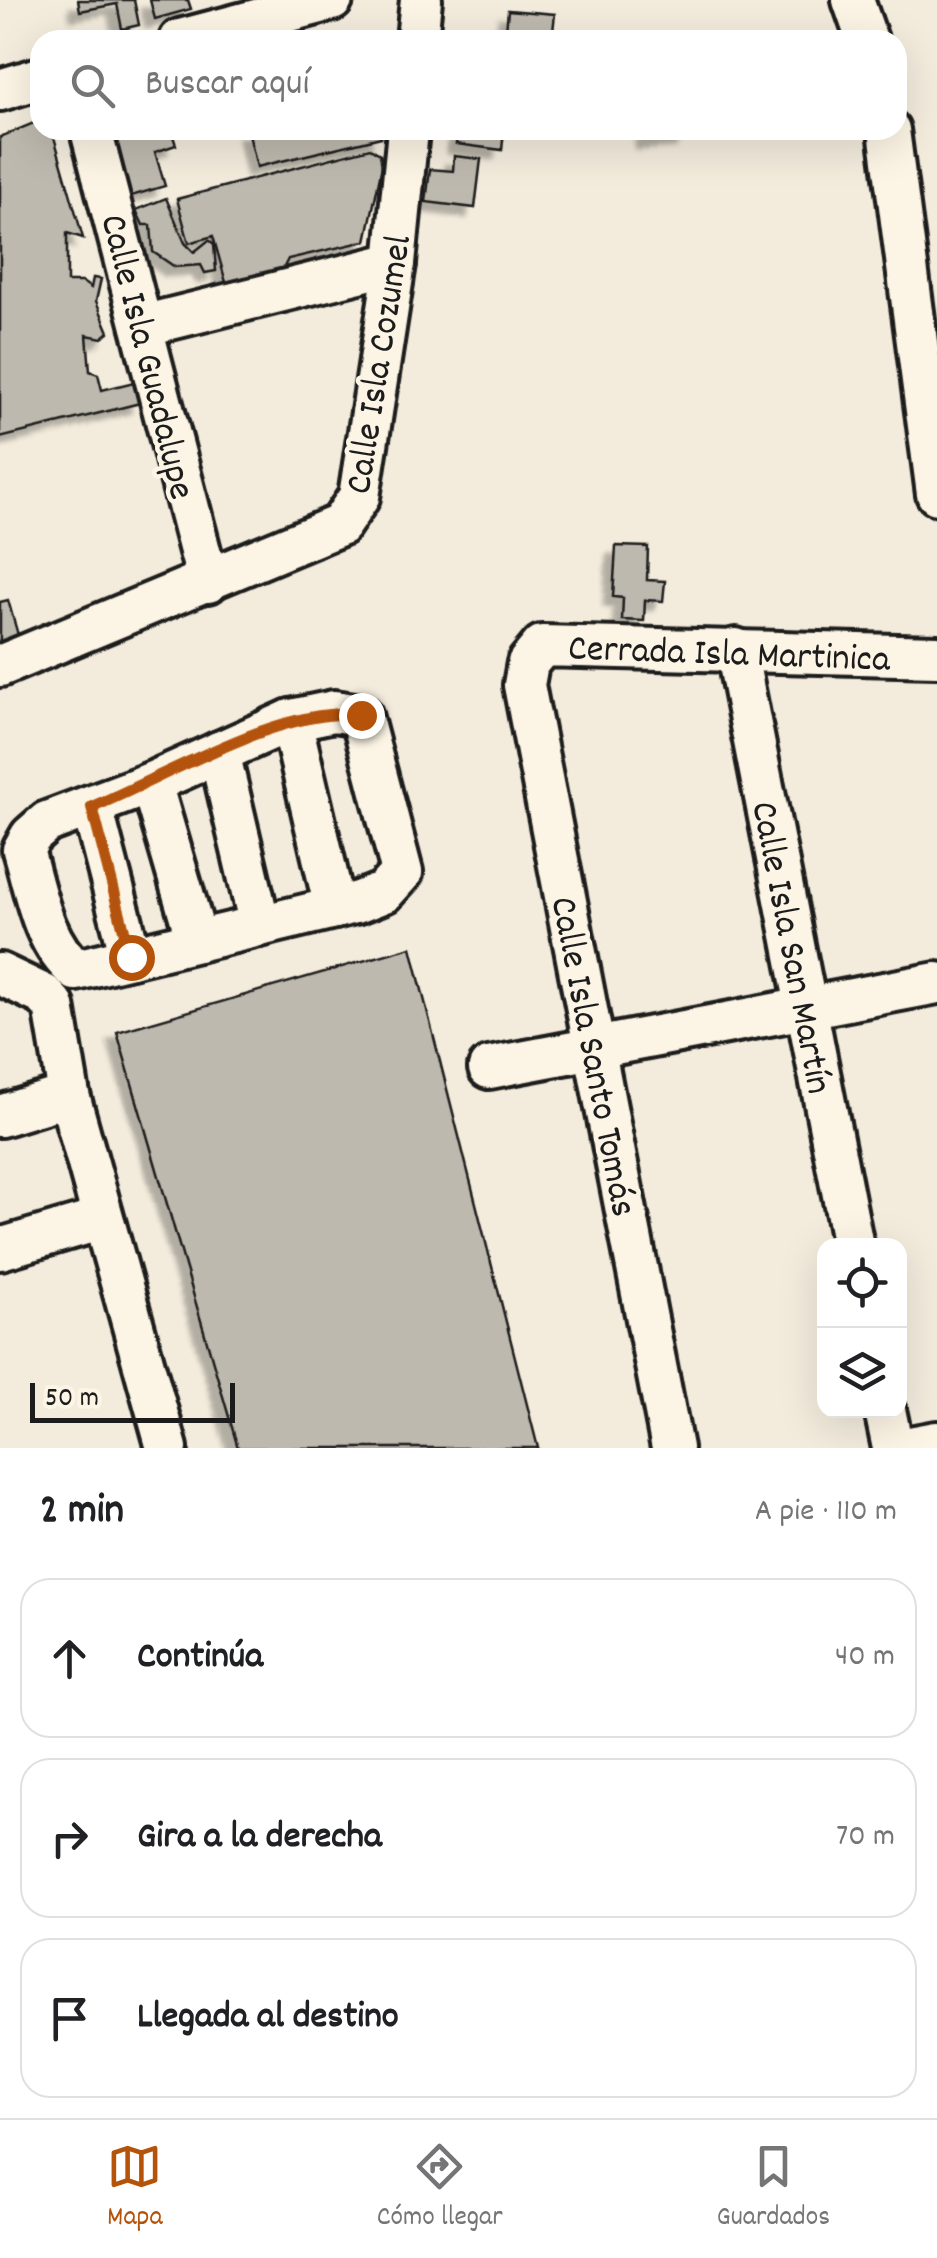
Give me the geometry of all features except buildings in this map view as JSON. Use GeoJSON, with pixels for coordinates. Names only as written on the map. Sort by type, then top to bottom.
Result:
{"type":"FeatureCollection","features":[{"type":"Feature","properties":{"kind":"street"},"geometry":{"type":"LineString","coordinates":[[418,30],[421,0]]}},
{"type":"Feature","properties":{"kind":"street"},"geometry":{"type":"LineString","coordinates":[[853,0],[864,30]]}},
{"type":"Feature","properties":{"kind":"street"},"geometry":{"type":"LineString","coordinates":[[216,30],[319,1]]}},
{"type":"Feature","properties":{"kind":"street"},"geometry":{"type":"LineString","coordinates":[[0,90],[30,81]]}},
{"type":"Feature","properties":{"kind":"street","name":"Calle Isla Guadalupe"},"geometry":{"type":"LineString","coordinates":[[94,140],[208,582]]}},
{"type":"Feature","properties":{"kind":"street","name":"Calle Isla Cozumel"},"geometry":{"type":"LineString","coordinates":[[0,666],[340,525],[352,513],[360,497],[395,263],[407,140]]}},
{"type":"Feature","properties":{"kind":"street"},"geometry":{"type":"LineString","coordinates":[[890,140],[937,494]]}},
{"type":"Feature","properties":{"kind":"street"},"geometry":{"type":"LineString","coordinates":[[142,326],[395,263]]}},
{"type":"Feature","properties":{"kind":"street","name":"Cerrada Isla Martinica"},"geometry":{"type":"LineString","coordinates":[[528,664],[542,646],[937,656]]}},
{"type":"Feature","properties":{"kind":"street","name":"Calle Isla San Martín"},"geometry":{"type":"LineString","coordinates":[[736,649],[851,1238]]}},
{"type":"Feature","properties":{"kind":"street","name":"Calle Isla Santo Tomás"},"geometry":{"type":"LineString","coordinates":[[528,664],[524,685],[672,1448]]}},
{"type":"Feature","properties":{"kind":"street"},"geometry":{"type":"LineString","coordinates":[[334,711],[361,715],[402,872],[384,892],[335,908],[76,970],[64,960],[46,930],[23,850],[30,836],[48,822],[151,783],[291,720],[334,711]]}},
{"type":"Feature","properties":{"kind":"street"},"geometry":{"type":"LineString","coordinates":[[291,720],[335,908]]}},
{"type":"Feature","properties":{"kind":"street"},"geometry":{"type":"LineString","coordinates":[[220,752],[260,926]]}},
{"type":"Feature","properties":{"kind":"street"},"geometry":{"type":"LineString","coordinates":[[151,783],[197,941]]}},
{"type":"Feature","properties":{"kind":"street"},"geometry":{"type":"LineString","coordinates":[[92,807],[131,957]]}},
{"type":"Feature","properties":{"kind":"street"},"geometry":{"type":"LineString","coordinates":[[44,995],[64,960]]}},
{"type":"Feature","properties":{"kind":"street"},"geometry":{"type":"LineString","coordinates":[[0,974],[44,995],[54,1006],[68,1096],[167,1448]]}},
{"type":"Feature","properties":{"kind":"street"},"geometry":{"type":"LineString","coordinates":[[488,1068],[937,983]]}},
{"type":"Feature","properties":{"kind":"street"},"geometry":{"type":"LineString","coordinates":[[0,1116],[68,1096]]}},
{"type":"Feature","properties":{"kind":"street"},"geometry":{"type":"LineString","coordinates":[[0,1249],[102,1219]]}},
{"type":"Feature","properties":{"kind":"street"},"geometry":{"type":"LineString","coordinates":[[887,1418],[893,1448]]}},
{"type":"Feature","properties":{"kind":"street"},"geometry":{"type":"LineString","coordinates":[[905,1448],[937,1442]]}},
{"type":"Feature","properties":{"kind":"route"},"geometry":{"type":"LineString","coordinates":[[131,957],[92,807],[291,720],[334,711],[361,715]]}}]}
